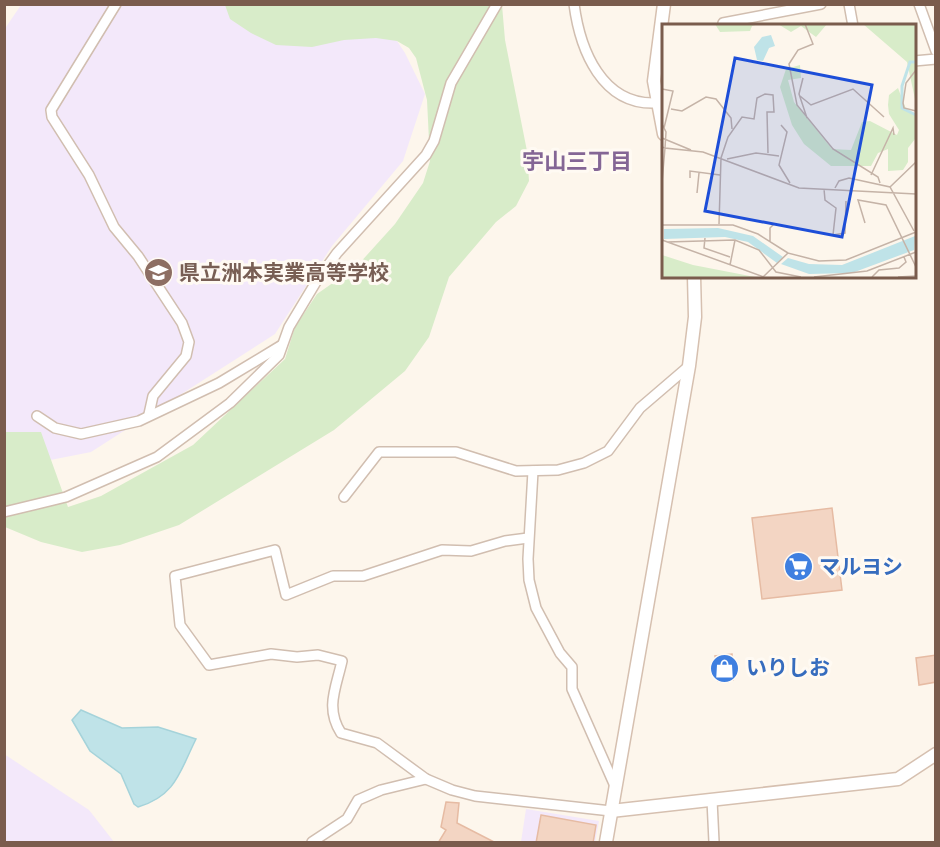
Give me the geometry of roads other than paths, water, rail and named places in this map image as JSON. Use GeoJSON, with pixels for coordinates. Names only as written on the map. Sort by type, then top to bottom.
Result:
{"type":"FeatureCollection","features":[{"type":"Feature","properties":{"kind":"street"},"geometry":{"type":"LineString","coordinates":[[116,4],[51,110],[52,117],[89,175],[114,227],[138,256],[182,323],[189,342],[186,356],[153,396],[149,414]]}},
{"type":"Feature","properties":{"kind":"street"},"geometry":{"type":"LineString","coordinates":[[4,512],[21,510],[66,497],[157,457],[230,403],[279,355],[282,345],[316,282],[337,253],[426,155],[434,141],[451,83],[497,4]]}},
{"type":"Feature","properties":{"kind":"street"},"geometry":{"type":"LineString","coordinates":[[574,4],[577,29],[586,54],[607,87],[634,102],[657,103]]}},
{"type":"Feature","properties":{"kind":"street"},"geometry":{"type":"LineString","coordinates":[[662,125],[657,103],[655,69],[664,4]]}},
{"type":"Feature","properties":{"kind":"street"},"geometry":{"type":"LineString","coordinates":[[723,23],[767,20],[821,4]]}},
{"type":"Feature","properties":{"kind":"street"},"geometry":{"type":"LineString","coordinates":[[849,4],[853,24]]}},
{"type":"Feature","properties":{"kind":"street"},"geometry":{"type":"LineString","coordinates":[[919,4],[936,51]]}},
{"type":"Feature","properties":{"kind":"street"},"geometry":{"type":"LineString","coordinates":[[927,26],[936,19]]}},
{"type":"Feature","properties":{"kind":"street"},"geometry":{"type":"LineString","coordinates":[[916,61],[936,59]]}},
{"type":"Feature","properties":{"kind":"street"},"geometry":{"type":"LineString","coordinates":[[606,843],[689,366],[695,317],[694,278]]}},
{"type":"Feature","properties":{"kind":"street"},"geometry":{"type":"LineString","coordinates":[[37,416],[56,428],[81,434],[139,422],[149,414],[219,383],[282,345]]}},
{"type":"Feature","properties":{"kind":"street"},"geometry":{"type":"LineString","coordinates":[[344,497],[379,452],[456,452],[516,471],[558,470],[584,463],[608,451],[640,408],[689,366]]}},
{"type":"Feature","properties":{"kind":"street"},"geometry":{"type":"LineString","coordinates":[[532,471],[532,515],[528,538],[529,580],[536,609],[560,653],[572,668],[572,689],[615,786]]}},
{"type":"Feature","properties":{"kind":"street"},"geometry":{"type":"LineString","coordinates":[[528,538],[505,541],[471,551],[442,550],[363,576],[333,576],[286,595],[275,550],[175,576],[180,625],[209,665],[271,654],[297,657],[318,655],[342,661],[331,704],[333,720],[341,734],[377,742],[426,779],[452,790],[475,796],[611,811],[898,779],[936,754]]}},
{"type":"Feature","properties":{"kind":"street"},"geometry":{"type":"LineString","coordinates":[[312,843],[347,819],[358,800],[381,790],[426,779]]}},
{"type":"Feature","properties":{"kind":"street"},"geometry":{"type":"LineString","coordinates":[[712,800],[714,843]]}},
{"type":"Feature","properties":{"kind":"water"},"geometry":{"type":"Polygon","coordinates":[[[81,710],[122,728],[158,727],[196,739],[181,772],[169,789],[151,802],[138,807],[134,804],[121,774],[90,751],[72,720],[81,710]]]}},
{"type":"Feature","properties":{"kind":"place","name":"県立洲本実業高等学校"},"geometry":{"type":"Point","coordinates":[158,273]}},
{"type":"Feature","properties":{"kind":"place","name":"マルヨシ"},"geometry":{"type":"Point","coordinates":[798,567]}},
{"type":"Feature","properties":{"kind":"place","name":"いりしお"},"geometry":{"type":"Point","coordinates":[725,668]}},
{"type":"Feature","properties":{"kind":"district","name":"宇山三丁目"},"geometry":{"type":"Point","coordinates":[577,161]}}]}
